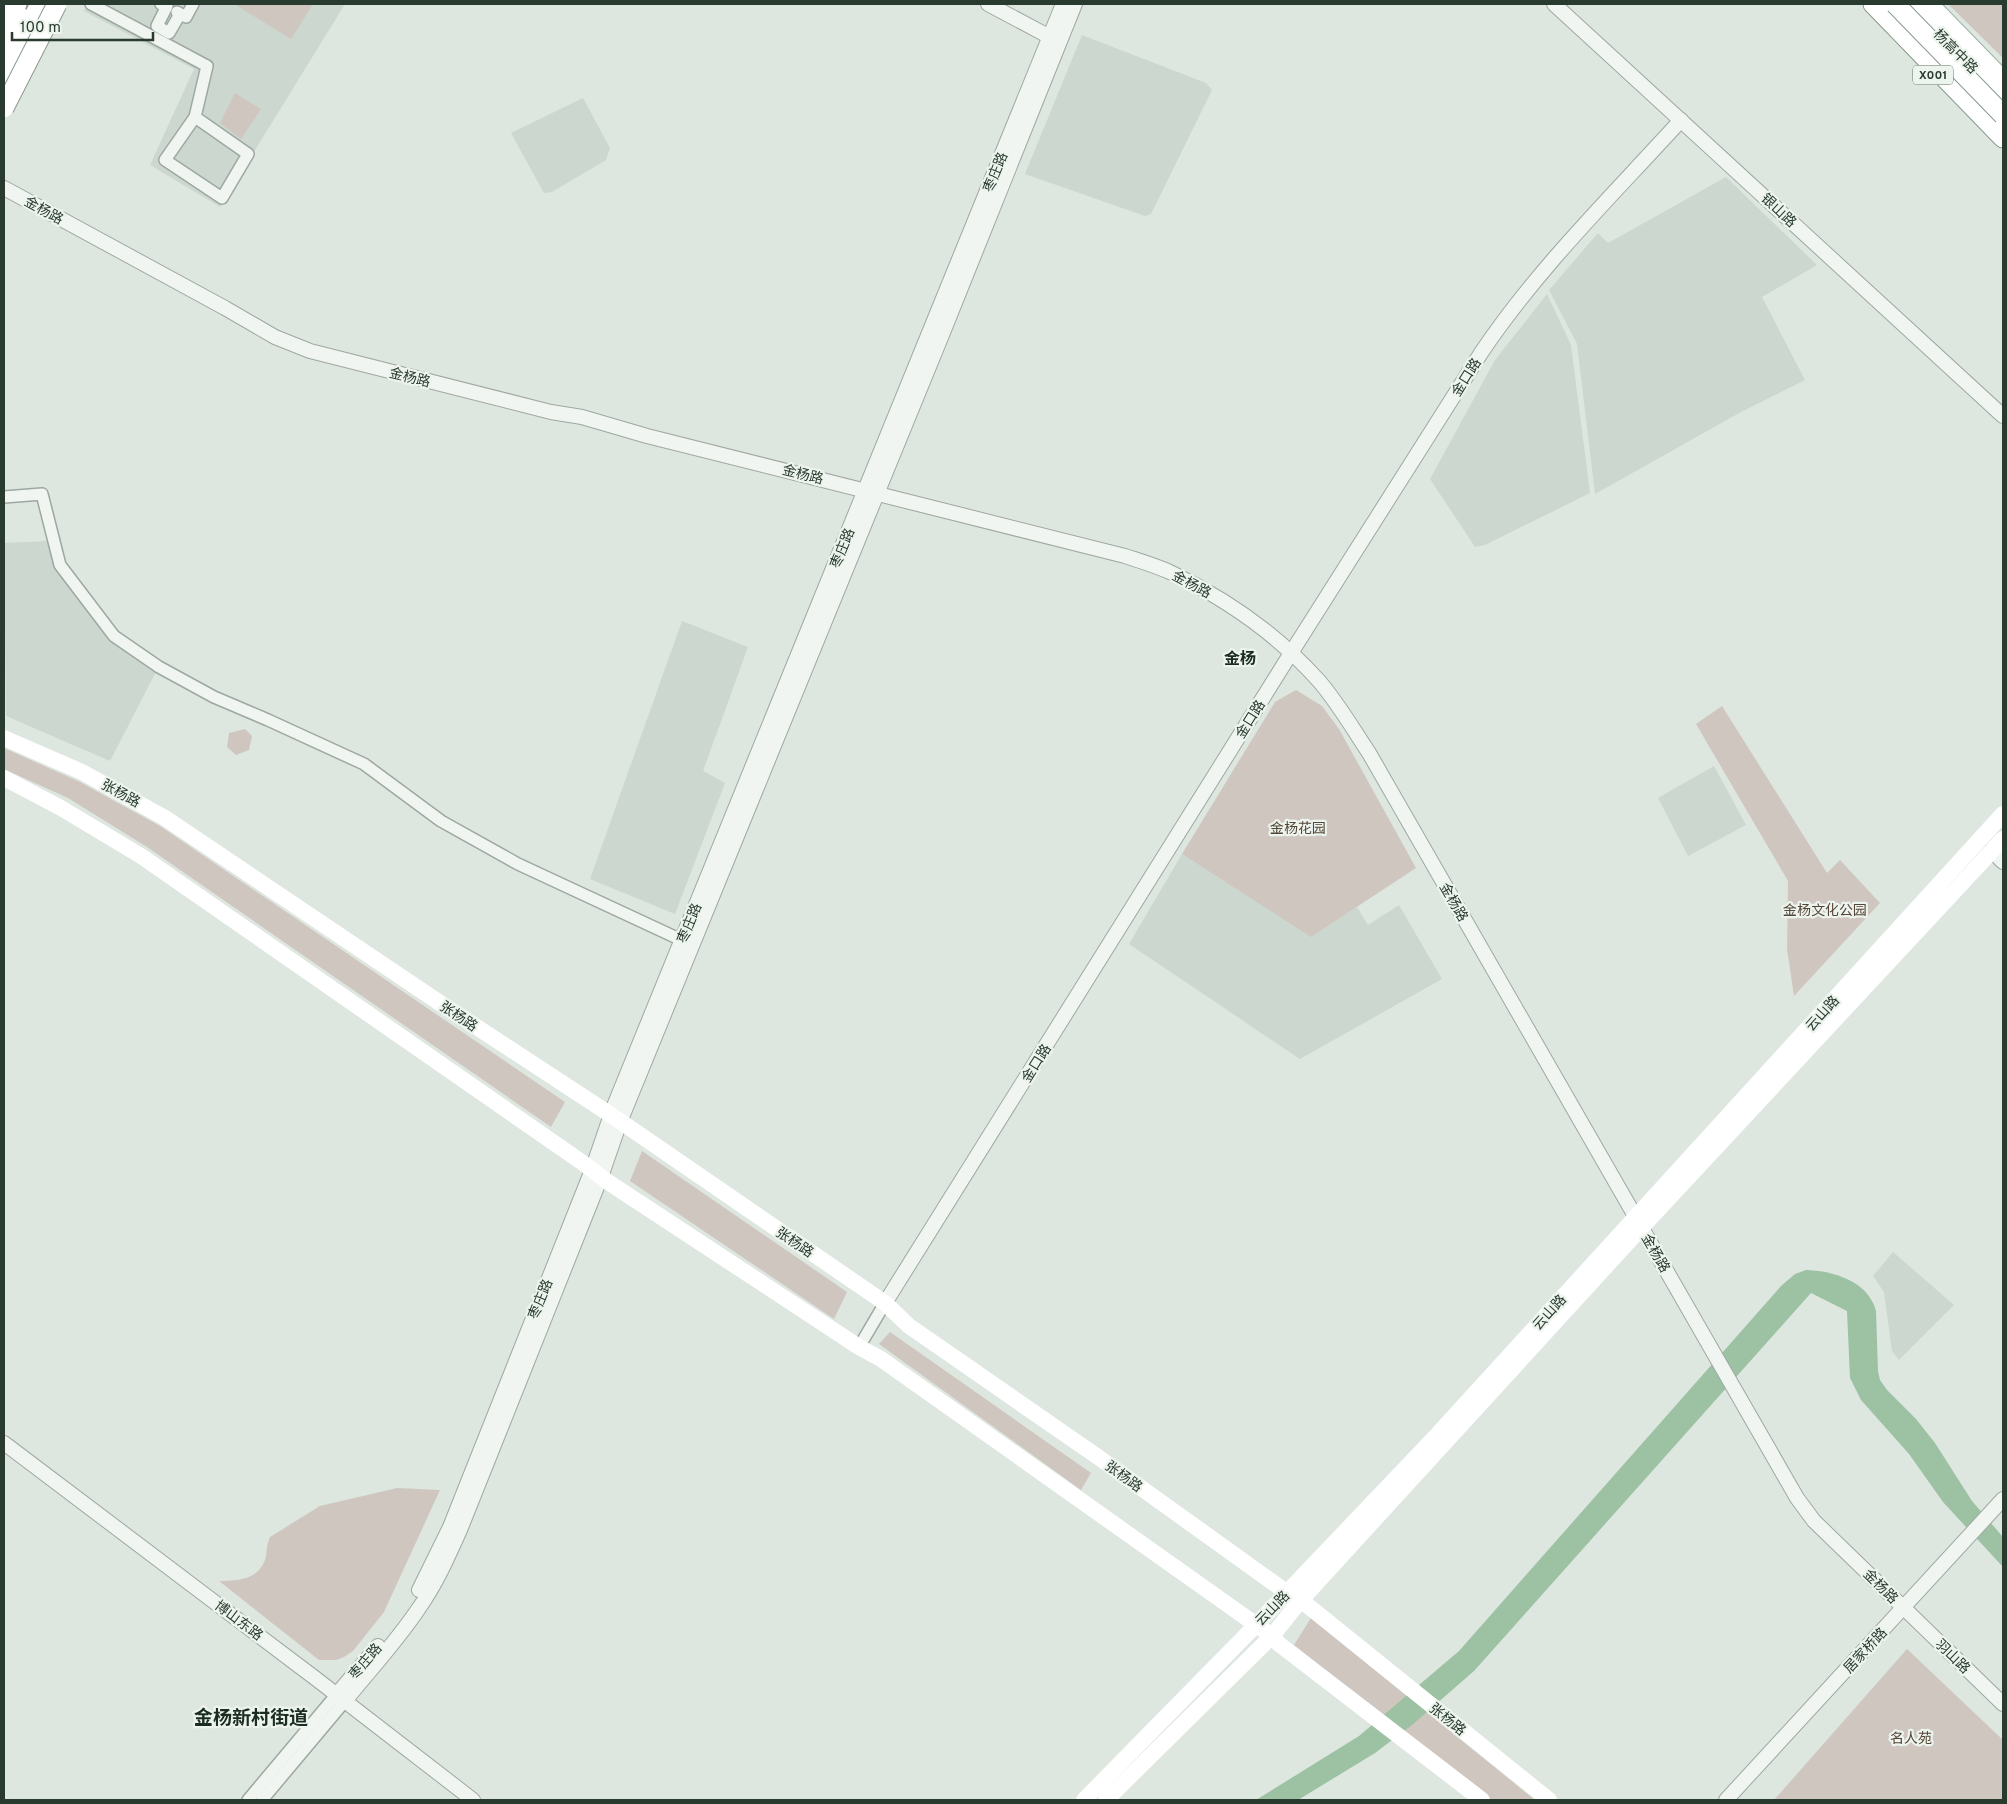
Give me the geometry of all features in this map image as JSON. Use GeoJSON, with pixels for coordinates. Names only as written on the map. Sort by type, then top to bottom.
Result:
{"type":"FeatureCollection","features":[{"type":"Feature","properties":{"kind":"highway"},"geometry":{"type":"LineString","coordinates":[[4,30],[18,4]]}},
{"type":"Feature","properties":{"kind":"highway"},"geometry":{"type":"LineString","coordinates":[[4,104],[11,77],[40,4]]}},
{"type":"Feature","properties":{"kind":"highway"},"geometry":{"type":"LineString","coordinates":[[4,108],[11,77],[57,4]]}},
{"type":"Feature","properties":{"kind":"highway","name":"杨高中路"},"geometry":{"type":"LineString","coordinates":[[1872,4],[2003,138]]}},
{"type":"Feature","properties":{"kind":"highway","name":"杨高中路"},"geometry":{"type":"LineString","coordinates":[[1895,4],[2003,115]]}},
{"type":"Feature","properties":{"kind":"main road"},"geometry":{"type":"LineString","coordinates":[[4,9],[6,4]]}},
{"type":"Feature","properties":{"kind":"main road"},"geometry":{"type":"LineString","coordinates":[[4,49],[26,4]]}},
{"type":"Feature","properties":{"kind":"main road"},"geometry":{"type":"LineString","coordinates":[[4,97],[49,4]]}},
{"type":"Feature","properties":{"kind":"main road"},"geometry":{"type":"LineString","coordinates":[[35,35],[65,4]]}},
{"type":"Feature","properties":{"kind":"main road","name":"X001"},"geometry":{"type":"LineString","coordinates":[[1862,4],[2003,147]]}},
{"type":"Feature","properties":{"kind":"main road","name":"杨高中路"},"geometry":{"type":"LineString","coordinates":[[1909,4],[2003,98]]}},
{"type":"Feature","properties":{"kind":"main road","name":"杨高中路"},"geometry":{"type":"LineString","coordinates":[[1929,4],[2003,80]]}},
{"type":"Feature","properties":{"kind":"main road","name":"张杨路"},"geometry":{"type":"LineString","coordinates":[[4,738],[82,772],[165,818],[615,1118],[885,1304],[909,1326],[1307,1604],[1549,1800]]}},
{"type":"Feature","properties":{"kind":"main road"},"geometry":{"type":"LineString","coordinates":[[4,778],[61,808],[157,866],[597,1173],[859,1347],[880,1359],[1272,1636],[1279,1644],[1482,1800]]}},
{"type":"Feature","properties":{"kind":"main road","name":"云山路"},"geometry":{"type":"LineString","coordinates":[[1084,1800],[1256,1625],[1294,1596],[1638,1223],[1995,848],[2003,814]]}},
{"type":"Feature","properties":{"kind":"main road","name":"云山路"},"geometry":{"type":"LineString","coordinates":[[1106,1800],[1272,1636],[1294,1596]]}},
{"type":"Feature","properties":{"kind":"street"},"geometry":{"type":"LineString","coordinates":[[91,4],[207,66],[195,117],[165,160],[222,198],[248,154],[195,117]]}},
{"type":"Feature","properties":{"kind":"street"},"geometry":{"type":"LineString","coordinates":[[180,14],[169,33],[157,26],[164,5],[186,17],[193,4]]}},
{"type":"Feature","properties":{"kind":"street"},"geometry":{"type":"LineString","coordinates":[[988,4],[1055,40]]}},
{"type":"Feature","properties":{"kind":"street","name":"枣庄路"},"geometry":{"type":"LineString","coordinates":[[1055,40],[1063,4]]}},
{"type":"Feature","properties":{"kind":"street","name":"枣庄路"},"geometry":{"type":"LineString","coordinates":[[262,1800],[413,1602],[433,1566],[597,1173],[615,1118],[1055,40],[1075,4]]}},
{"type":"Feature","properties":{"kind":"street","name":"银山路"},"geometry":{"type":"LineString","coordinates":[[1554,4],[2003,416]]}},
{"type":"Feature","properties":{"kind":"street","name":"金口路"},"geometry":{"type":"LineString","coordinates":[[859,1347],[1291,652],[1505,317],[1552,261],[1681,120]]}},
{"type":"Feature","properties":{"kind":"street","name":"金杨路"},"geometry":{"type":"LineString","coordinates":[[4,188],[226,308],[275,337],[310,350],[541,409],[582,417],[1125,556],[1170,572],[1225,602],[1265,631],[1291,652],[1320,682],[1346,717],[1369,753],[1798,1498],[1814,1521],[1903,1608]]}},
{"type":"Feature","properties":{"kind":"street"},"geometry":{"type":"LineString","coordinates":[[4,497],[42,494],[60,565],[114,636],[159,667],[214,697],[364,764],[440,821],[518,864],[675,937]]}},
{"type":"Feature","properties":{"kind":"street","name":"博山东路"},"geometry":{"type":"LineString","coordinates":[[4,1443],[473,1800]]}},
{"type":"Feature","properties":{"kind":"street","name":"居家桥路"},"geometry":{"type":"LineString","coordinates":[[1726,1800],[2003,1499]]}},
{"type":"Feature","properties":{"kind":"street","name":"羽山路"},"geometry":{"type":"LineString","coordinates":[[1903,1608],[2003,1704]]}},
{"type":"Feature","properties":{"kind":"street","name":"枣庄路"},"geometry":{"type":"LineString","coordinates":[[248,1800],[341,1698]]}},
{"type":"Feature","properties":{"kind":"shaded area"},"geometry":{"type":"Polygon","coordinates":[[[87,4],[345,4],[220,207],[150,165],[194,69],[84,11],[87,4]]]}},
{"type":"Feature","properties":{"kind":"shaded area"},"geometry":{"type":"Polygon","coordinates":[[[1082,35],[1206,83],[1212,90],[1151,214],[1145,216],[1025,174],[1082,35]]]}},
{"type":"Feature","properties":{"kind":"shaded area"},"geometry":{"type":"Polygon","coordinates":[[[583,98],[610,148],[606,160],[552,192],[544,193],[511,133],[583,98]]]}},
{"type":"Feature","properties":{"kind":"shaded area"},"geometry":{"type":"Polygon","coordinates":[[[1726,177],[1817,265],[1762,297],[1805,380],[1741,412],[1595,494],[1577,344],[1549,290],[1598,233],[1608,243],[1726,177]]]}},
{"type":"Feature","properties":{"kind":"shaded area"},"geometry":{"type":"Polygon","coordinates":[[[1547,294],[1571,345],[1590,493],[1485,545],[1475,547],[1430,479],[1495,360],[1547,294]]]}},
{"type":"Feature","properties":{"kind":"shaded area"},"geometry":{"type":"Polygon","coordinates":[[[47,541],[58,567],[106,633],[160,664],[110,761],[6,716],[4,543],[47,541]]]}},
{"type":"Feature","properties":{"kind":"shaded area"},"geometry":{"type":"Polygon","coordinates":[[[682,621],[748,647],[703,771],[725,783],[675,914],[590,879],[682,621]]]}},
{"type":"Feature","properties":{"kind":"shaded area"},"geometry":{"type":"Polygon","coordinates":[[[1714,766],[1746,825],[1688,856],[1658,798],[1714,766]]]}},
{"type":"Feature","properties":{"kind":"shaded area"},"geometry":{"type":"Polygon","coordinates":[[[1182,854],[1311,936],[1357,907],[1368,925],[1399,905],[1442,979],[1300,1059],[1129,944],[1182,854]]]}},
{"type":"Feature","properties":{"kind":"shaded area"},"geometry":{"type":"Polygon","coordinates":[[[1893,1252],[1954,1305],[1899,1360],[1892,1351],[1884,1292],[1873,1276],[1893,1252]]]}},
{"type":"Feature","properties":{"kind":"shaded area"},"geometry":{"type":"Polygon","coordinates":[[[1806,1270],[1828,1273],[1849,1280],[1866,1292],[1872,1301],[1876,1311],[1880,1380],[1935,1443],[1972,1501],[2003,1537],[2003,1567],[1943,1502],[1909,1454],[1861,1400],[1850,1378],[1847,1311],[1811,1293],[1474,1671],[1412,1725],[1375,1753],[1298,1800],[1256,1800],[1359,1736],[1459,1651],[1781,1286],[1795,1274],[1806,1270]]]}},
{"type":"Feature","properties":{"kind":"green space"},"geometry":{"type":"Polygon","coordinates":[[[234,4],[313,4],[291,39],[234,4]]]}},
{"type":"Feature","properties":{"kind":"green space"},"geometry":{"type":"Polygon","coordinates":[[[1948,4],[2003,4],[2003,58],[1948,4]]]}},
{"type":"Feature","properties":{"kind":"green space"},"geometry":{"type":"Polygon","coordinates":[[[235,93],[261,109],[241,139],[220,123],[235,93]]]}},
{"type":"Feature","properties":{"kind":"green space","name":"金杨花园"},"geometry":{"type":"Polygon","coordinates":[[[1296,690],[1322,706],[1339,729],[1416,868],[1311,937],[1182,854],[1275,702],[1296,690]]]}},
{"type":"Feature","properties":{"kind":"green space","name":"金杨文化公园"},"geometry":{"type":"Polygon","coordinates":[[[1722,706],[1827,873],[1840,860],[1880,903],[1794,996],[1787,949],[1788,881],[1696,724],[1722,706]]]}},
{"type":"Feature","properties":{"kind":"green space"},"geometry":{"type":"Polygon","coordinates":[[[245,729],[252,736],[249,750],[236,755],[227,747],[229,733],[245,729]]]}},
{"type":"Feature","properties":{"kind":"green space"},"geometry":{"type":"Polygon","coordinates":[[[4,748],[80,782],[160,826],[565,1102],[551,1127],[147,847],[68,798],[4,769],[4,748]]]}},
{"type":"Feature","properties":{"kind":"green space"},"geometry":{"type":"Polygon","coordinates":[[[642,1151],[847,1292],[834,1319],[630,1181],[642,1151]]]}},
{"type":"Feature","properties":{"kind":"green space"},"geometry":{"type":"Polygon","coordinates":[[[890,1332],[1091,1473],[1081,1490],[879,1344],[890,1332]]]}},
{"type":"Feature","properties":{"kind":"green space"},"geometry":{"type":"Polygon","coordinates":[[[397,1488],[440,1490],[384,1612],[353,1651],[344,1657],[336,1660],[319,1660],[219,1581],[241,1579],[254,1574],[263,1564],[270,1537],[320,1506],[397,1488]]]}},
{"type":"Feature","properties":{"kind":"green space"},"geometry":{"type":"Polygon","coordinates":[[[1311,1618],[1535,1800],[1489,1800],[1294,1645],[1311,1618]]]}},
{"type":"Feature","properties":{"kind":"green space","name":"名人苑"},"geometry":{"type":"Polygon","coordinates":[[[1907,1649],[2003,1740],[2003,1800],[1774,1800],[1907,1649]]]}},
{"type":"Feature","properties":{"kind":"district","name":"金杨"},"geometry":{"type":"Point","coordinates":[1240,658]}},
{"type":"Feature","properties":{"kind":"district","name":"金杨新村街道"},"geometry":{"type":"Point","coordinates":[251,1717]}}]}
